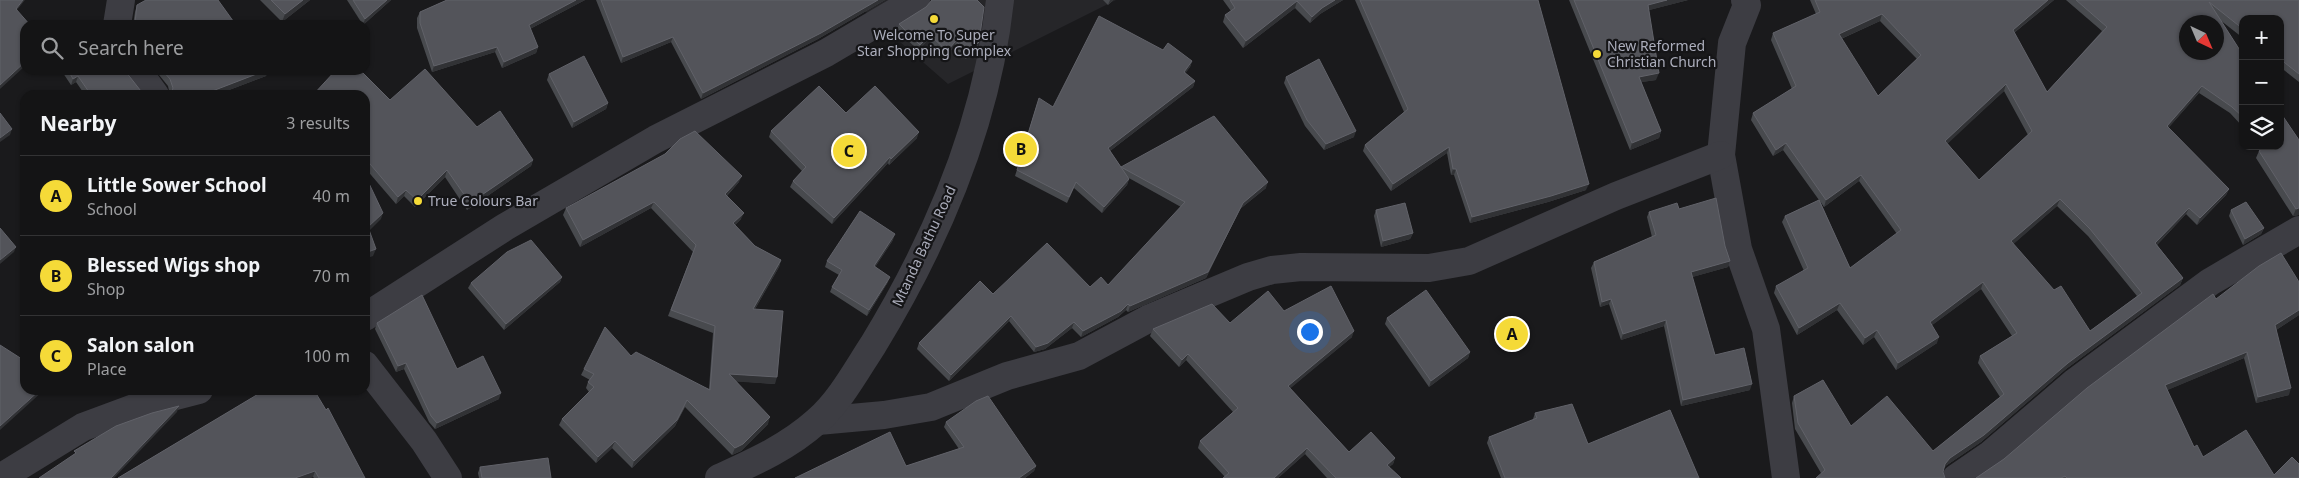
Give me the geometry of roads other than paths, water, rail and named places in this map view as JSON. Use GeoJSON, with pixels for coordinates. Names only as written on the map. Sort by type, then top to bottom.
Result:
{"type":"FeatureCollection","features":[{"type":"Feature","properties":{"kind":"street"},"geometry":{"type":"LineString","coordinates":[[118,20],[121,0]]}},
{"type":"Feature","properties":{"kind":"street"},"geometry":{"type":"LineString","coordinates":[[370,314],[504,227],[656,139],[826,53],[916,0]]}},
{"type":"Feature","properties":{"kind":"street","name":"Mtanda Bathu Road"},"geometry":{"type":"LineString","coordinates":[[720,478],[771,455],[818,420],[849,383],[904,294],[948,197],[980,109],[992,65],[1000,0]]}},
{"type":"Feature","properties":{"kind":"street"},"geometry":{"type":"LineString","coordinates":[[1745,0],[1747,5],[1732,43],[1720,155],[1738,249],[1766,329],[1786,478]]}},
{"type":"Feature","properties":{"kind":"street"},"geometry":{"type":"LineString","coordinates":[[141,75],[151,90]]}},
{"type":"Feature","properties":{"kind":"street"},"geometry":{"type":"LineString","coordinates":[[818,420],[884,415],[931,407],[1007,376],[1079,356],[1148,319],[1248,277],[1272,270],[1301,268],[1429,268],[1469,261],[1616,196],[1720,155]]}},
{"type":"Feature","properties":{"kind":"street"},"geometry":{"type":"LineString","coordinates":[[1956,478],[1991,454],[2075,382],[2210,282],[2299,230]]}},
{"type":"Feature","properties":{"kind":"street"},"geometry":{"type":"LineString","coordinates":[[370,371],[424,441],[448,478]]}},
{"type":"Feature","properties":{"kind":"street"},"geometry":{"type":"LineString","coordinates":[[0,478],[83,427],[145,404],[180,395]]}},
{"type":"Feature","properties":{"kind":"place","name":"Welcome To Super Star Shopping Complex"},"geometry":{"type":"Point","coordinates":[934,19]}},
{"type":"Feature","properties":{"kind":"place","name":"New Reformed Christian Church"},"geometry":{"type":"Point","coordinates":[1597,54]}},
{"type":"Feature","properties":{"kind":"place","name":"Blessed Wigs shop"},"geometry":{"type":"Point","coordinates":[1021,149]}},
{"type":"Feature","properties":{"kind":"place","name":"Salon salon"},"geometry":{"type":"Point","coordinates":[849,151]}},
{"type":"Feature","properties":{"kind":"place","name":"True Colours Bar"},"geometry":{"type":"Point","coordinates":[418,201]}},
{"type":"Feature","properties":{"kind":"place","name":"Little Sower School"},"geometry":{"type":"Point","coordinates":[1512,334]}}]}
